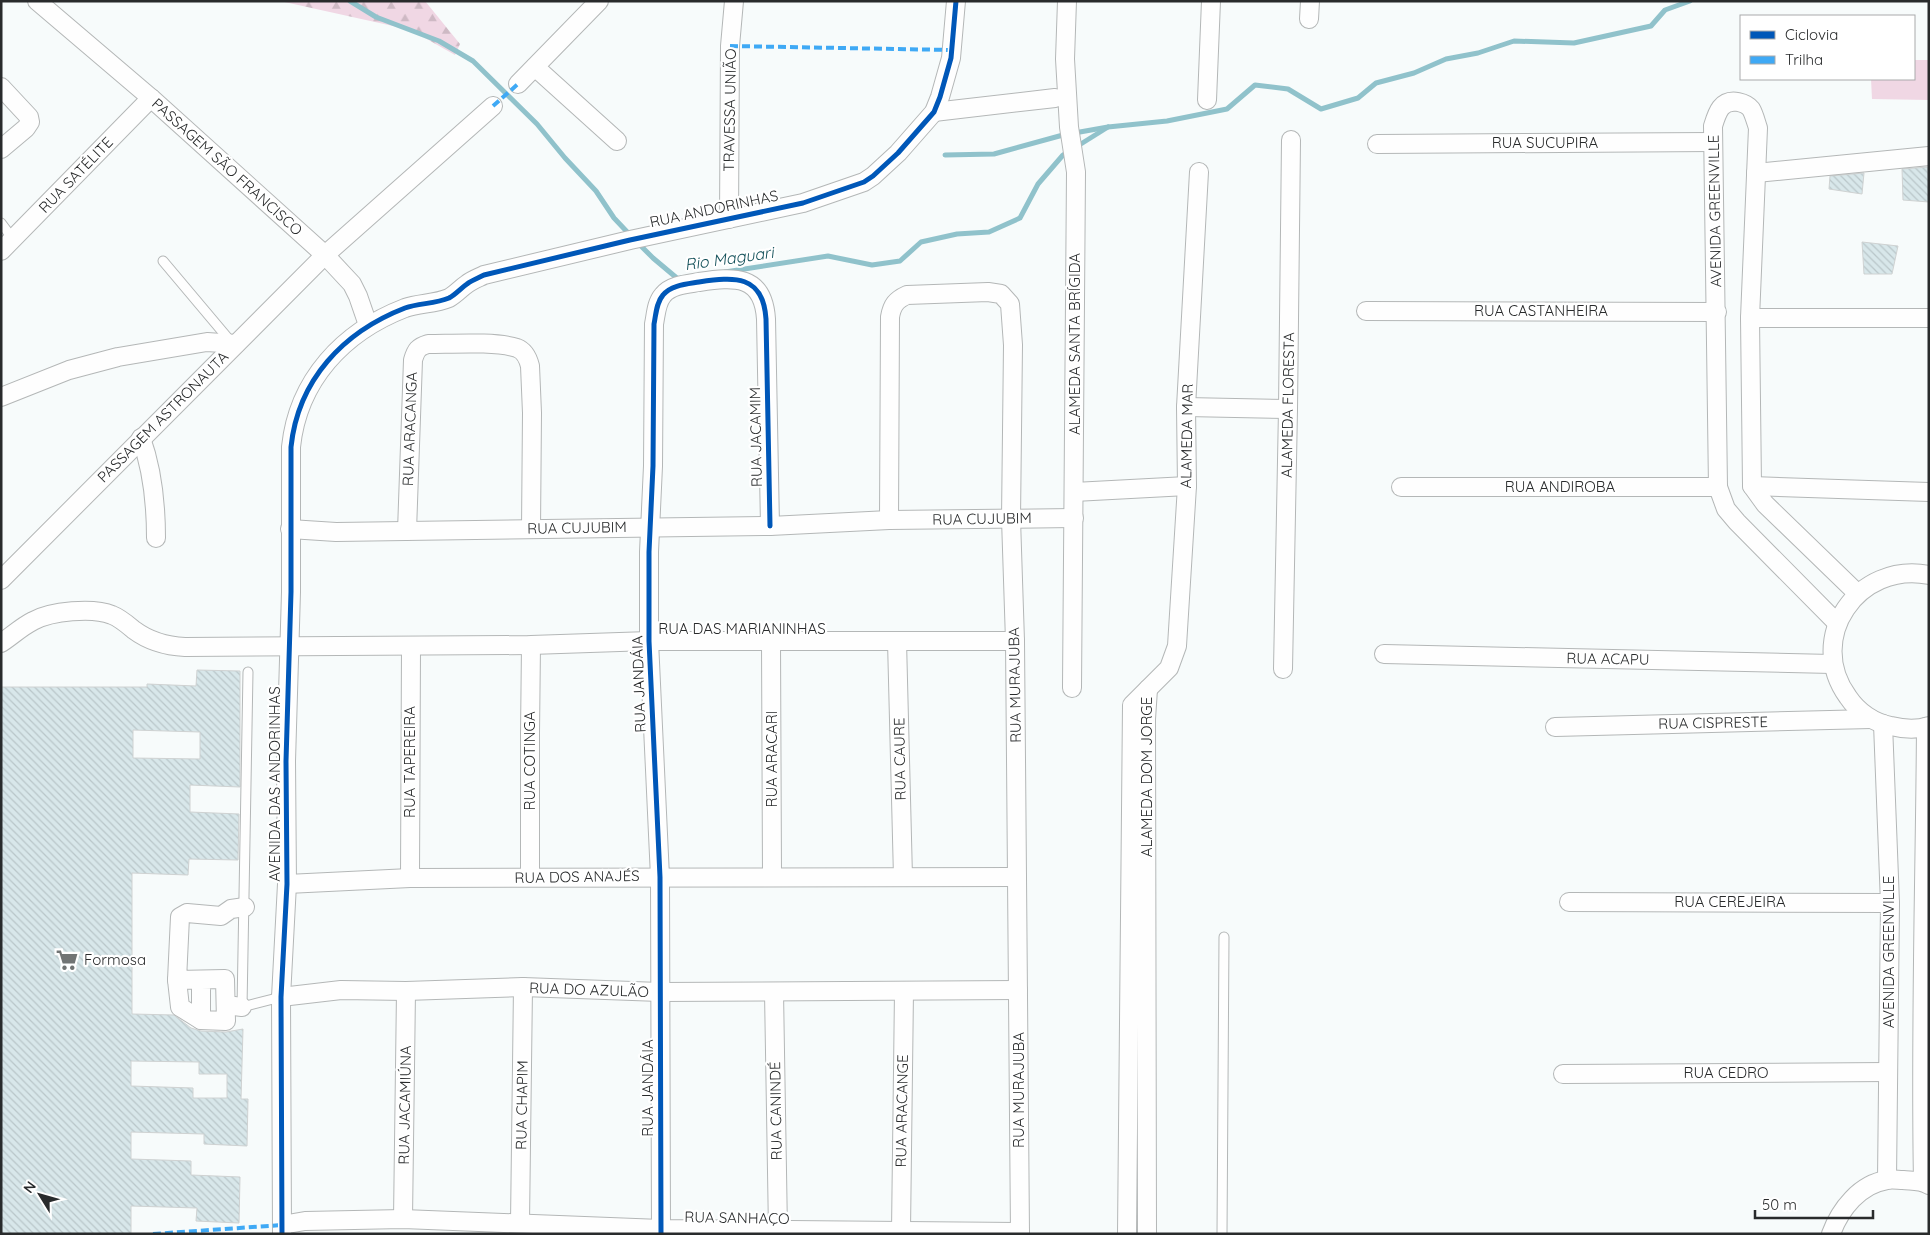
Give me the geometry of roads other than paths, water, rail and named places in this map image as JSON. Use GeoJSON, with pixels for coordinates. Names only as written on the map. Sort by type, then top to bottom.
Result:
{"type":"FeatureCollection","features":[{"type":"Feature","properties":{"kind":"street","name":"PASSAGEM SÃO FRANCISCO"},"geometry":{"type":"LineString","coordinates":[[37,1],[151,98],[325,255],[352,284],[368,324]]}},
{"type":"Feature","properties":{"kind":"street"},"geometry":{"type":"LineString","coordinates":[[518,84],[599,1]]}},
{"type":"Feature","properties":{"kind":"street","name":"TRAVESSA UNIÃO"},"geometry":{"type":"LineString","coordinates":[[729,218],[730,46],[734,1]]}},
{"type":"Feature","properties":{"kind":"street","name":"RUA ANDORINHAS"},"geometry":{"type":"LineString","coordinates":[[368,324],[407,307],[449,298],[474,280],[495,271],[637,238],[803,203],[864,182],[874,176],[898,153],[934,112],[951,58],[956,1]]}},
{"type":"Feature","properties":{"kind":"street","name":"ALAMEDA SANTA BRÍGIDA"},"geometry":{"type":"LineString","coordinates":[[1067,1],[1065,59],[1069,127],[1076,172],[1072,688]]}},
{"type":"Feature","properties":{"kind":"street"},"geometry":{"type":"LineString","coordinates":[[1207,100],[1211,1]]}},
{"type":"Feature","properties":{"kind":"street"},"geometry":{"type":"LineString","coordinates":[[1309,19],[1310,1]]}},
{"type":"Feature","properties":{"kind":"street"},"geometry":{"type":"LineString","coordinates":[[535,67],[617,141]]}},
{"type":"Feature","properties":{"kind":"street"},"geometry":{"type":"LineString","coordinates":[[1,87],[29,117],[30,122],[26,128],[1,149]]}},
{"type":"Feature","properties":{"kind":"street","name":"RUA SATÉLITE"},"geometry":{"type":"LineString","coordinates":[[7,245],[151,98]]}},
{"type":"Feature","properties":{"kind":"street"},"geometry":{"type":"LineString","coordinates":[[934,112],[1055,98]]}},
{"type":"Feature","properties":{"kind":"street","name":"AVENIDA GREENVILLE"},"geometry":{"type":"LineString","coordinates":[[1752,486],[1750,318],[1758,128],[1751,109],[1744,103],[1734,101],[1725,103],[1718,111],[1713,126],[1718,487],[1726,509],[1737,522],[1837,623]]}},
{"type":"Feature","properties":{"kind":"street","name":"PASSAGEM ASTRONAUTA"},"geometry":{"type":"LineString","coordinates":[[1,580],[234,344],[325,255],[493,106]]}},
{"type":"Feature","properties":{"kind":"street","name":"ALAMEDA FLORESTA"},"geometry":{"type":"LineString","coordinates":[[1283,669],[1291,140]]}},
{"type":"Feature","properties":{"kind":"street","name":"RUA SUCUPIRA"},"geometry":{"type":"LineString","coordinates":[[1377,144],[1713,142]]}},
{"type":"Feature","properties":{"kind":"street"},"geometry":{"type":"LineString","coordinates":[[1756,173],[1929,156]]}},
{"type":"Feature","properties":{"kind":"street","name":"ALAMEDA MAR"},"geometry":{"type":"LineString","coordinates":[[1148,689],[1169,668],[1177,646],[1187,486],[1186,407],[1199,172]]}},
{"type":"Feature","properties":{"kind":"street","name":"RUA JANDÁIA"},"geometry":{"type":"LineString","coordinates":[[661,1232],[660,877],[649,641],[654,324],[658,303],[662,295],[678,286],[728,278],[743,280],[756,288],[762,296],[765,306],[767,347]]}},
{"type":"Feature","properties":{"kind":"street","name":"RUA MURAJUBA"},"geometry":{"type":"LineString","coordinates":[[889,520],[892,309],[898,300],[907,295],[988,292],[1001,294],[1010,304],[1013,345],[1011,519],[1015,641],[1020,1233]]}},
{"type":"Feature","properties":{"kind":"street","name":"RUA CASTANHEIRA"},"geometry":{"type":"LineString","coordinates":[[1366,311],[1717,312]]}},
{"type":"Feature","properties":{"kind":"street"},"geometry":{"type":"LineString","coordinates":[[1750,318],[1929,318]]}},
{"type":"Feature","properties":{"kind":"street","name":"AVENIDA DAS ANDORINHAS"},"geometry":{"type":"LineString","coordinates":[[282,1229],[281,998],[287,884],[286,834],[291,592],[290,473],[293,428],[298,411],[314,379],[339,347],[368,324]]}},
{"type":"Feature","properties":{"kind":"street"},"geometry":{"type":"LineString","coordinates":[[1,397],[69,370],[118,357],[207,342],[234,344]]}},
{"type":"Feature","properties":{"kind":"street","name":"RUA ARACANGA"},"geometry":{"type":"LineString","coordinates":[[407,531],[412,372],[416,351],[419,347],[428,344],[517,348],[528,358],[532,413],[531,529]]}},
{"type":"Feature","properties":{"kind":"street","name":"RUA JACAMIM"},"geometry":{"type":"LineString","coordinates":[[767,347],[770,526]]}},
{"type":"Feature","properties":{"kind":"street"},"geometry":{"type":"LineString","coordinates":[[1186,407],[1288,409]]}},
{"type":"Feature","properties":{"kind":"street"},"geometry":{"type":"LineString","coordinates":[[141,438],[153,481],[156,538]]}},
{"type":"Feature","properties":{"kind":"street"},"geometry":{"type":"LineString","coordinates":[[1074,492],[1187,486]]}},
{"type":"Feature","properties":{"kind":"street"},"geometry":{"type":"LineString","coordinates":[[1752,486],[1929,492]]}},
{"type":"Feature","properties":{"kind":"street"},"geometry":{"type":"LineString","coordinates":[[1752,486],[1765,504],[1857,593]]}},
{"type":"Feature","properties":{"kind":"street","name":"RUA ANDIROBA"},"geometry":{"type":"LineString","coordinates":[[1401,487],[1718,487]]}},
{"type":"Feature","properties":{"kind":"street","name":"RUA CUJUBIM"},"geometry":{"type":"LineString","coordinates":[[290,529],[336,532],[770,526],[889,520],[1074,518]]}},
{"type":"Feature","properties":{"kind":"street"},"geometry":{"type":"LineString","coordinates":[[1877,722],[1853,705],[1840,686],[1832,664],[1832,643],[1837,623],[1857,593],[1878,580],[1902,573],[1929,575]]}},
{"type":"Feature","properties":{"kind":"street","name":"RUA DAS MARIANINHAS"},"geometry":{"type":"LineString","coordinates":[[1,643],[34,620],[51,614],[89,611],[100,611],[113,615],[147,639],[170,647],[531,646],[649,641],[1015,641]]}},
{"type":"Feature","properties":{"kind":"street","name":"RUA CAURE"},"geometry":{"type":"LineString","coordinates":[[897,641],[903,877]]}},
{"type":"Feature","properties":{"kind":"street","name":"RUA ARACARI"},"geometry":{"type":"LineString","coordinates":[[771,642],[772,876]]}},
{"type":"Feature","properties":{"kind":"street","name":"RUA TAPEREIRA"},"geometry":{"type":"LineString","coordinates":[[410,878],[411,646]]}},
{"type":"Feature","properties":{"kind":"street","name":"RUA COTINGA"},"geometry":{"type":"LineString","coordinates":[[530,877],[531,646]]}},
{"type":"Feature","properties":{"kind":"street","name":"RUA ACAPU"},"geometry":{"type":"LineString","coordinates":[[1384,654],[1832,664]]}},
{"type":"Feature","properties":{"kind":"street","name":"ALAMEDA DOM JORGE"},"geometry":{"type":"LineString","coordinates":[[1127,1234],[1132,705],[1148,689]]}},
{"type":"Feature","properties":{"kind":"street","name":"ALAMEDA DOM JORGE"},"geometry":{"type":"LineString","coordinates":[[1147,1234],[1146,719],[1148,689]]}},
{"type":"Feature","properties":{"kind":"street","name":"AVENIDA GREENVILLE"},"geometry":{"type":"LineString","coordinates":[[1877,722],[1890,902],[1887,1180]]}},
{"type":"Feature","properties":{"kind":"street","name":"RUA CISPRESTE"},"geometry":{"type":"LineString","coordinates":[[1556,727],[1877,722],[1904,729],[1928,726]]}},
{"type":"Feature","properties":{"kind":"street"},"geometry":{"type":"LineString","coordinates":[[1832,1234],[1836,1220],[1849,1202],[1866,1188],[1887,1180],[1926,1183],[1928,726]]}},
{"type":"Feature","properties":{"kind":"street","name":"RUA DOS ANAJÉS"},"geometry":{"type":"LineString","coordinates":[[287,884],[410,878],[1017,877]]}},
{"type":"Feature","properties":{"kind":"street","name":"RUA CEREJEIRA"},"geometry":{"type":"LineString","coordinates":[[1569,902],[1890,902]]}},
{"type":"Feature","properties":{"kind":"street"},"geometry":{"type":"LineString","coordinates":[[177,980],[225,980],[234,1006],[226,1021],[201,1020],[180,1006],[177,980],[180,917],[187,913],[221,916],[231,909],[245,907]]}},
{"type":"Feature","properties":{"kind":"street"},"geometry":{"type":"LineString","coordinates":[[201,980],[201,1020]]}},
{"type":"Feature","properties":{"kind":"street","name":"RUA DO AZULÃO"},"geometry":{"type":"LineString","coordinates":[[281,998],[341,990],[406,991],[523,987],[660,992],[1018,990]]}},
{"type":"Feature","properties":{"kind":"street","name":"RUA CHAPIM"},"geometry":{"type":"LineString","coordinates":[[520,1223],[523,987]]}},
{"type":"Feature","properties":{"kind":"street","name":"RUA JACAMIÚNA"},"geometry":{"type":"LineString","coordinates":[[403,1220],[406,991]]}},
{"type":"Feature","properties":{"kind":"street","name":"RUA ARACANGE"},"geometry":{"type":"LineString","coordinates":[[901,1231],[904,991]]}},
{"type":"Feature","properties":{"kind":"street","name":"RUA CANINDÉ"},"geometry":{"type":"LineString","coordinates":[[774,992],[778,1231]]}},
{"type":"Feature","properties":{"kind":"street","name":"RUA CEDRO"},"geometry":{"type":"LineString","coordinates":[[1563,1074],[1888,1072]]}},
{"type":"Feature","properties":{"kind":"street","name":"RUA SANHAÇO"},"geometry":{"type":"LineString","coordinates":[[282,1229],[305,1221],[403,1220],[520,1223],[661,1232],[901,1231],[1020,1233]]}},
{"type":"Feature","properties":{"kind":"lane"},"geometry":{"type":"LineString","coordinates":[[1,223],[7,245]]}},
{"type":"Feature","properties":{"kind":"lane"},"geometry":{"type":"LineString","coordinates":[[163,261],[234,344]]}},
{"type":"Feature","properties":{"kind":"lane"},"geometry":{"type":"LineString","coordinates":[[248,672],[245,907],[234,1006],[281,998]]}},
{"type":"Feature","properties":{"kind":"lane"},"geometry":{"type":"LineString","coordinates":[[1222,1234],[1224,937]]}},
{"type":"Feature","properties":{"kind":"waterway","name":"Rio Maguari"},"geometry":{"type":"LineString","coordinates":[[350,1],[376,17],[439,41],[473,61],[537,124],[596,191],[614,218],[631,236]]}},
{"type":"Feature","properties":{"kind":"waterway"},"geometry":{"type":"LineString","coordinates":[[945,155],[994,154],[1063,135],[1108,127],[1167,121],[1227,109],[1255,85],[1288,89],[1321,109],[1358,98],[1376,83],[1414,73],[1446,59],[1478,53],[1514,41],[1574,43],[1651,26],[1665,10],[1690,1]]}},
{"type":"Feature","properties":{"kind":"waterway","name":"Rio Maguari"},"geometry":{"type":"LineString","coordinates":[[1076,147],[1108,127]]}},
{"type":"Feature","properties":{"kind":"waterway","name":"Rio Maguari"},"geometry":{"type":"LineString","coordinates":[[725,272],[828,256],[872,265],[900,261],[921,242],[957,234],[989,232],[1020,218],[1038,184],[1063,155],[1069,151]]}},
{"type":"Feature","properties":{"kind":"waterway","name":"Rio Maguari"},"geometry":{"type":"LineString","coordinates":[[637,242],[678,279],[682,278]]}},
{"type":"Feature","properties":{"kind":"place","name":"Formosa"},"geometry":{"type":"Point","coordinates":[67,960]}}]}
